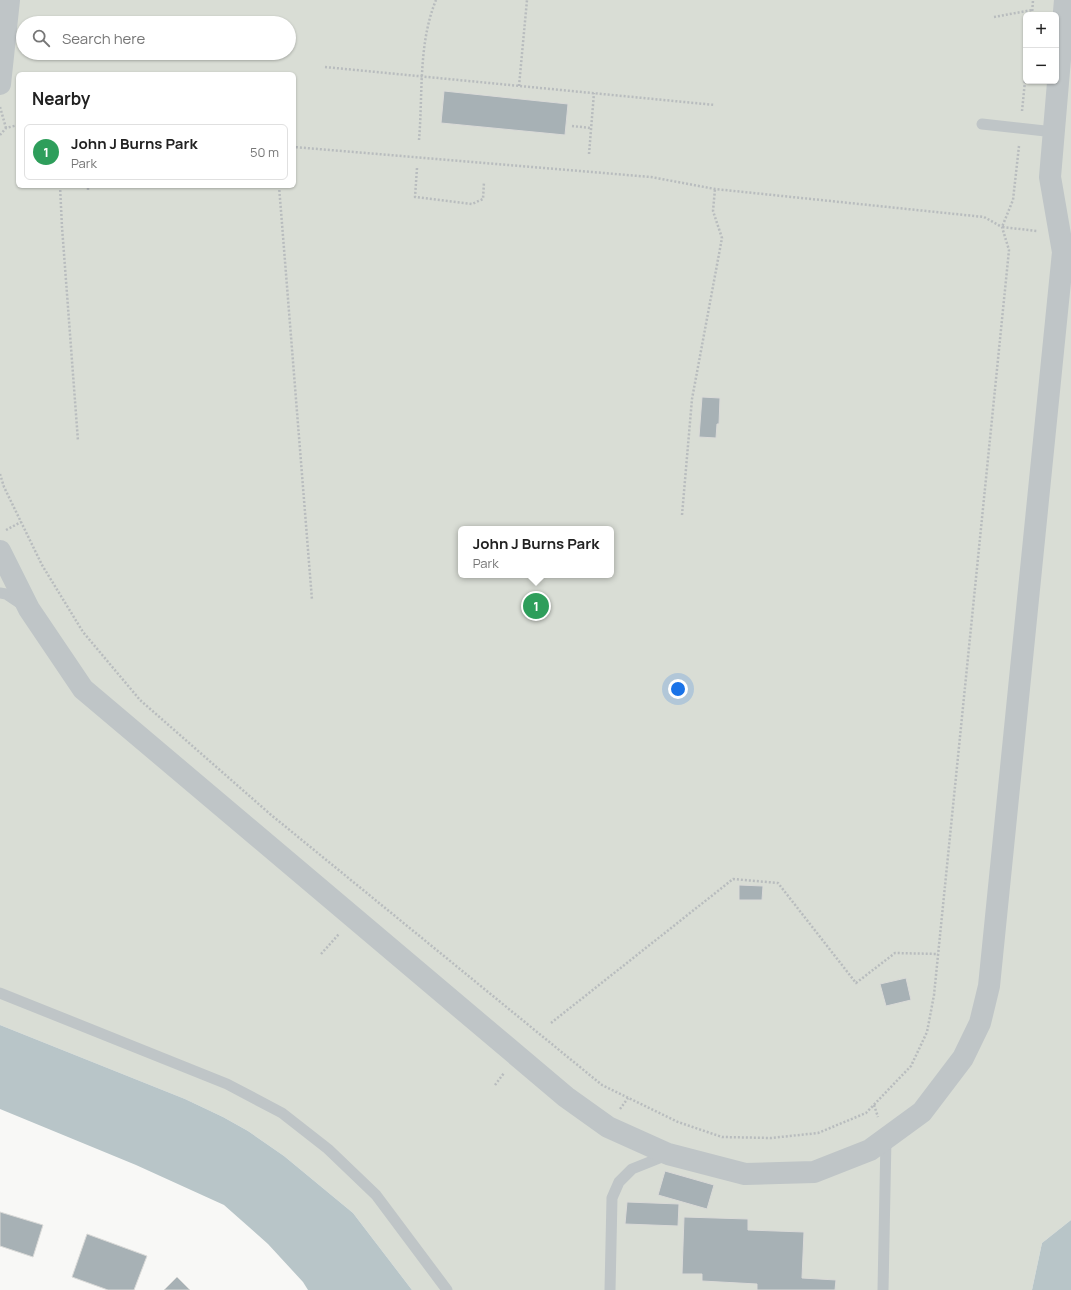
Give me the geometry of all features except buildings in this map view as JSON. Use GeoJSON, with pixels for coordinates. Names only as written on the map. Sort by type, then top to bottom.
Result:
{"type":"FeatureCollection","features":[{"type":"Feature","properties":{"kind":"street"},"geometry":{"type":"LineString","coordinates":[[0,84],[9,0]]}},
{"type":"Feature","properties":{"kind":"street"},"geometry":{"type":"LineString","coordinates":[[0,550],[28,609],[83,689],[566,1097],[608,1127],[668,1154],[745,1174],[814,1172],[870,1150],[922,1112],[963,1058],[980,1023],[989,986],[1063,252],[1050,177],[1065,0]]}},
{"type":"Feature","properties":{"kind":"lane"},"geometry":{"type":"LineString","coordinates":[[982,124],[1054,132]]}},
{"type":"Feature","properties":{"kind":"lane"},"geometry":{"type":"LineString","coordinates":[[0,593],[6,594],[28,609]]}},
{"type":"Feature","properties":{"kind":"lane"},"geometry":{"type":"LineString","coordinates":[[0,993],[227,1084],[282,1113],[328,1148],[376,1195],[447,1290]]}},
{"type":"Feature","properties":{"kind":"lane"},"geometry":{"type":"LineString","coordinates":[[882,1290],[886,1138]]}},
{"type":"Feature","properties":{"kind":"lane"},"geometry":{"type":"LineString","coordinates":[[610,1290],[612,1198],[614,1193],[619,1182],[632,1169],[668,1154]]}},
{"type":"Feature","properties":{"kind":"path"},"geometry":{"type":"LineString","coordinates":[[419,140],[425,48],[429,17],[436,0]]}},
{"type":"Feature","properties":{"kind":"path"},"geometry":{"type":"LineString","coordinates":[[519,86],[527,0]]}},
{"type":"Feature","properties":{"kind":"path"},"geometry":{"type":"LineString","coordinates":[[994,17],[1032,10],[1033,0]]}},
{"type":"Feature","properties":{"kind":"path"},"geometry":{"type":"LineString","coordinates":[[325,68],[715,105]]}},
{"type":"Feature","properties":{"kind":"path"},"geometry":{"type":"LineString","coordinates":[[0,474],[4,487],[42,565],[83,632],[140,700],[270,814],[602,1085],[678,1122],[722,1137],[771,1138],[818,1133],[866,1113],[911,1066],[927,1032],[934,995],[1009,250],[1002,227],[1013,200],[1025,84]]}},
{"type":"Feature","properties":{"kind":"path"},"geometry":{"type":"LineString","coordinates":[[589,154],[594,93]]}},
{"type":"Feature","properties":{"kind":"path"},"geometry":{"type":"LineString","coordinates":[[0,107],[6,128]]}},
{"type":"Feature","properties":{"kind":"path"},"geometry":{"type":"LineString","coordinates":[[0,135],[6,128],[16,126]]}},
{"type":"Feature","properties":{"kind":"path"},"geometry":{"type":"LineString","coordinates":[[572,126],[591,128]]}},
{"type":"Feature","properties":{"kind":"path"},"geometry":{"type":"LineString","coordinates":[[296,146],[651,177],[715,190],[984,217],[1002,227],[1061,235]]}},
{"type":"Feature","properties":{"kind":"path"},"geometry":{"type":"LineString","coordinates":[[417,168],[415,197],[472,204],[482,199],[484,182]]}},
{"type":"Feature","properties":{"kind":"path"},"geometry":{"type":"LineString","coordinates":[[60,188],[78,441]]}},
{"type":"Feature","properties":{"kind":"path"},"geometry":{"type":"LineString","coordinates":[[279,188],[312,600]]}},
{"type":"Feature","properties":{"kind":"path"},"geometry":{"type":"LineString","coordinates":[[682,515],[692,399],[722,238],[713,212],[715,190]]}},
{"type":"Feature","properties":{"kind":"path"},"geometry":{"type":"LineString","coordinates":[[0,533],[21,522]]}},
{"type":"Feature","properties":{"kind":"path"},"geometry":{"type":"LineString","coordinates":[[551,1023],[733,879],[778,882],[856,983],[895,953],[938,954]]}},
{"type":"Feature","properties":{"kind":"path"},"geometry":{"type":"LineString","coordinates":[[321,954],[340,933]]}},
{"type":"Feature","properties":{"kind":"shaded area"},"geometry":{"type":"Polygon","coordinates":[[[0,0],[1071,0],[1071,1220],[1042,1243],[1032,1290],[412,1290],[353,1213],[284,1156],[248,1131],[185,1099],[0,1025],[0,0]]]}},
{"type":"Feature","properties":{"kind":"shaded area"},"geometry":{"type":"Polygon","coordinates":[[[0,1025],[185,1099],[248,1131],[284,1156],[353,1213],[412,1290],[308,1290],[303,1282],[268,1244],[224,1205],[136,1165],[0,1109],[0,1025]]]}},
{"type":"Feature","properties":{"kind":"shaded area"},"geometry":{"type":"Polygon","coordinates":[[[1071,1220],[1071,1290],[1032,1290],[1042,1243],[1071,1220]]]}},
{"type":"Feature","properties":{"kind":"place","name":"John J Burns Park"},"geometry":{"type":"Point","coordinates":[536,606]}}]}
